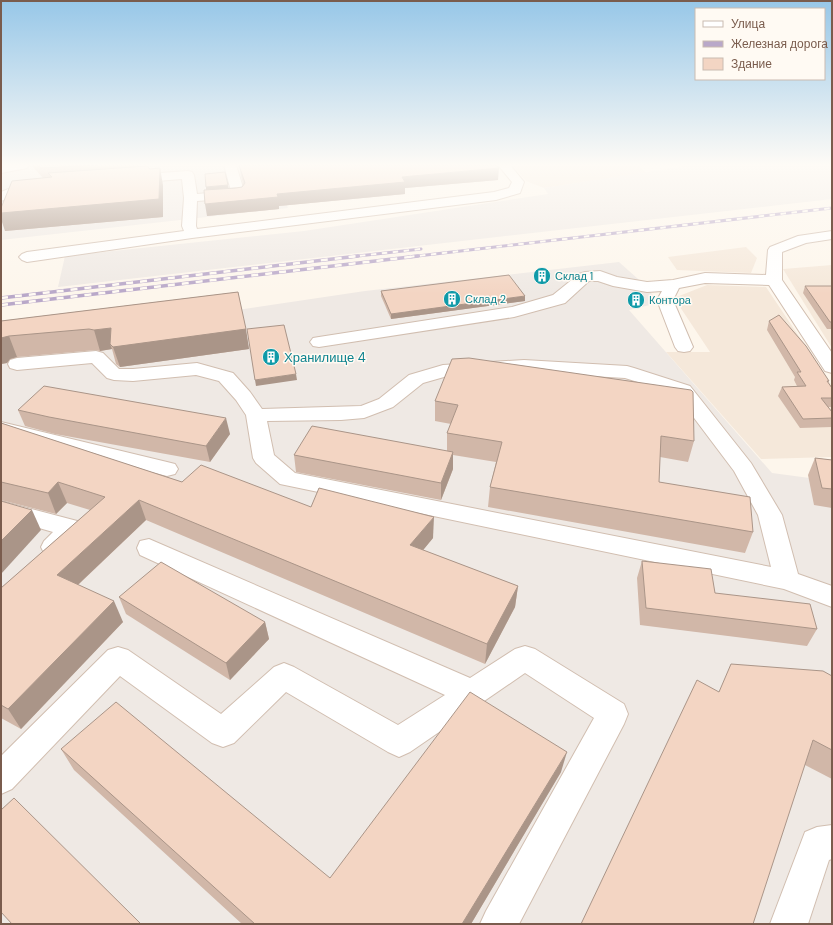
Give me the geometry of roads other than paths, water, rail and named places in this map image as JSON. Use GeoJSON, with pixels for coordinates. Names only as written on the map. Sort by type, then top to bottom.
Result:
{"type":"FeatureCollection","features":[{"type":"Feature","properties":{"kind":"street"},"geometry":{"type":"LineString","coordinates":[[190,208],[189,226],[192,234]]}},
{"type":"Feature","properties":{"kind":"street"},"geometry":{"type":"LineString","coordinates":[[27,257],[192,234],[399,208]]}},
{"type":"Feature","properties":{"kind":"street"},"geometry":{"type":"LineString","coordinates":[[832,235],[802,238],[775,250],[774,280],[832,367]]}},
{"type":"Feature","properties":{"kind":"street"},"geometry":{"type":"LineString","coordinates":[[319,342],[514,312],[559,298],[585,277],[600,276],[612,281],[647,287],[672,285],[705,278],[774,280]]}},
{"type":"Feature","properties":{"kind":"street"},"geometry":{"type":"LineString","coordinates":[[672,285],[665,300],[684,347]]}},
{"type":"Feature","properties":{"kind":"street"},"geometry":{"type":"LineString","coordinates":[[17,364],[96,357],[114,374],[133,375],[197,369],[226,377],[243,396],[256,415],[264,458],[288,479],[788,580],[832,597]]}},
{"type":"Feature","properties":{"kind":"street"},"geometry":{"type":"LineString","coordinates":[[256,415],[341,414],[364,412],[386,403],[416,379],[443,371],[524,366],[627,372],[683,390],[743,468],[770,515],[788,580]]}},
{"type":"Feature","properties":{"kind":"street"},"geometry":{"type":"LineString","coordinates":[[1,428],[167,468]]}},
{"type":"Feature","properties":{"kind":"street"},"geometry":{"type":"LineString","coordinates":[[1,509],[72,528],[39,561]]}},
{"type":"Feature","properties":{"kind":"street"},"geometry":{"type":"LineString","coordinates":[[149,548],[472,693]]}},
{"type":"Feature","properties":{"kind":"street"},"geometry":{"type":"LineString","coordinates":[[1,778],[118,659],[223,733],[284,676],[399,742],[525,658],[613,714],[500,924]]}},
{"type":"Feature","properties":{"kind":"street"},"geometry":{"type":"LineString","coordinates":[[789,924],[817,844],[832,842]]}},
{"type":"Feature","properties":{"kind":"railway"},"geometry":{"type":"LineString","coordinates":[[409,257],[831,208]]}},
{"type":"Feature","properties":{"kind":"railway"},"geometry":{"type":"LineString","coordinates":[[358,256],[421,249]]}},
{"type":"Feature","properties":{"kind":"railway"},"geometry":{"type":"LineString","coordinates":[[1,298],[358,256]]}},
{"type":"Feature","properties":{"kind":"railway"},"geometry":{"type":"LineString","coordinates":[[349,257],[358,256]]}},
{"type":"Feature","properties":{"kind":"railway"},"geometry":{"type":"LineString","coordinates":[[1,305],[418,256]]}},
{"type":"Feature","properties":{"kind":"place","name":"Склад 1"},"geometry":{"type":"Point","coordinates":[542,276]}},
{"type":"Feature","properties":{"kind":"place","name":"Склад 2"},"geometry":{"type":"Point","coordinates":[452,299]}},
{"type":"Feature","properties":{"kind":"place","name":"Контора"},"geometry":{"type":"Point","coordinates":[636,300]}},
{"type":"Feature","properties":{"kind":"place","name":"Хранилище 4"},"geometry":{"type":"Point","coordinates":[271,357]}}]}
